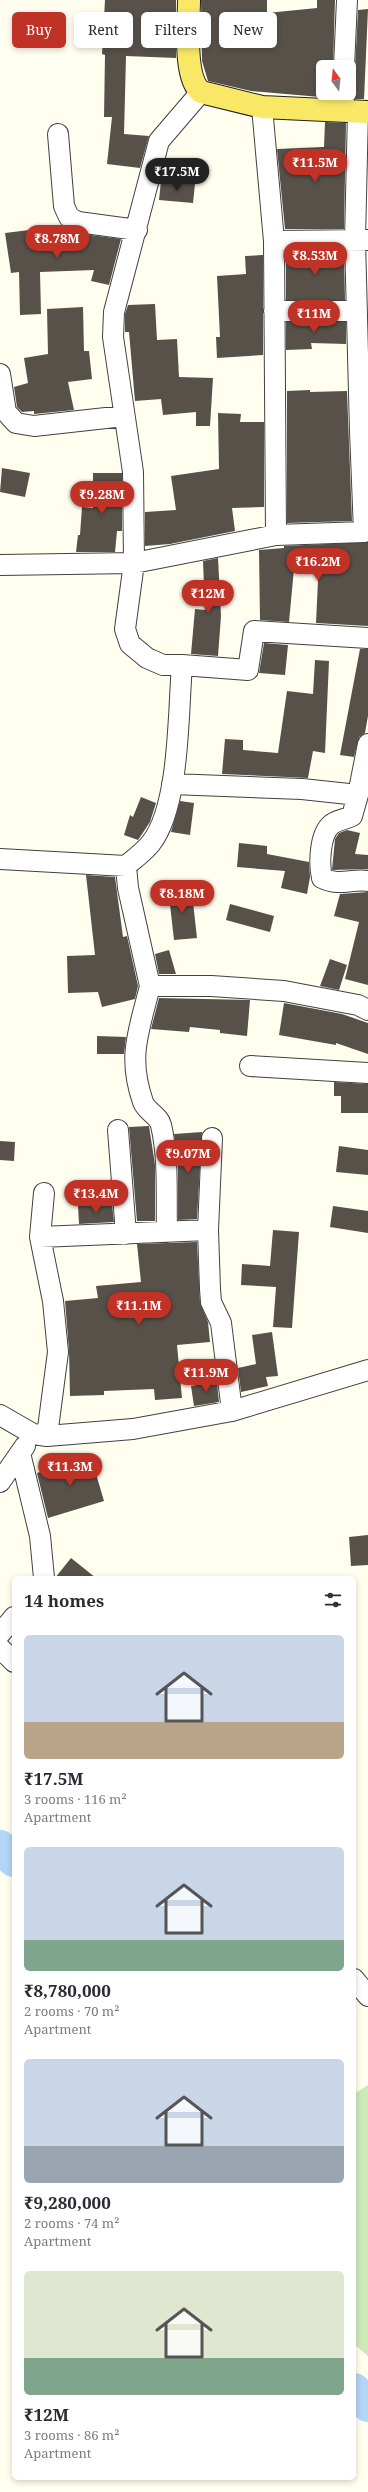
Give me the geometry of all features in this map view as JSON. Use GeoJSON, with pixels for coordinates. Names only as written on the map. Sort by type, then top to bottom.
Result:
{"type":"FeatureCollection","features":[{"type":"Feature","properties":{"kind":"main road"},"geometry":{"type":"LineString","coordinates":[[190,0],[189,66],[194,87],[201,92],[262,107],[353,106]]}},
{"type":"Feature","properties":{"kind":"street"},"geometry":{"type":"LineString","coordinates":[[344,60],[347,0]]}},
{"type":"Feature","properties":{"kind":"street"},"geometry":{"type":"LineString","coordinates":[[201,92],[159,141],[114,312],[113,337],[133,472],[134,563],[125,629],[130,644],[147,658],[163,665],[248,670],[254,631],[368,638]]}},
{"type":"Feature","properties":{"kind":"street"},"geometry":{"type":"LineString","coordinates":[[0,565],[134,563],[276,535],[366,532],[362,336],[356,310],[362,240],[353,106]]}},
{"type":"Feature","properties":{"kind":"street"},"geometry":{"type":"LineString","coordinates":[[262,107],[274,241],[276,535]]}},
{"type":"Feature","properties":{"kind":"street"},"geometry":{"type":"LineString","coordinates":[[58,134],[64,206],[69,217],[78,222],[136,230]]}},
{"type":"Feature","properties":{"kind":"street"},"geometry":{"type":"LineString","coordinates":[[274,241],[362,240]]}},
{"type":"Feature","properties":{"kind":"street"},"geometry":{"type":"LineString","coordinates":[[274,311],[356,310]]}},
{"type":"Feature","properties":{"kind":"street"},"geometry":{"type":"LineString","coordinates":[[0,374],[6,412],[16,423],[34,426],[124,416]]}},
{"type":"Feature","properties":{"kind":"street"},"geometry":{"type":"LineString","coordinates":[[0,859],[126,866],[151,844],[163,822],[172,784],[182,665]]}},
{"type":"Feature","properties":{"kind":"street"},"geometry":{"type":"LineString","coordinates":[[368,744],[358,795],[352,816],[333,824],[328,828],[321,855],[320,871],[322,878],[328,881],[345,883],[362,880],[368,881]]}},
{"type":"Feature","properties":{"kind":"street"},"geometry":{"type":"LineString","coordinates":[[172,784],[302,789],[358,795]]}},
{"type":"Feature","properties":{"kind":"street"},"geometry":{"type":"LineString","coordinates":[[126,866],[128,888],[150,986],[134,1054],[136,1080],[144,1105],[161,1123],[164,1147],[167,1232]]}},
{"type":"Feature","properties":{"kind":"street"},"geometry":{"type":"LineString","coordinates":[[150,986],[211,986],[284,991],[358,1005],[368,1010]]}},
{"type":"Feature","properties":{"kind":"street"},"geometry":{"type":"LineString","coordinates":[[250,1066],[368,1073]]}},
{"type":"Feature","properties":{"kind":"street"},"geometry":{"type":"LineString","coordinates":[[118,1130],[126,1234]]}},
{"type":"Feature","properties":{"kind":"street"},"geometry":{"type":"LineString","coordinates":[[212,1138],[208,1230],[211,1302],[220,1323],[232,1411]]}},
{"type":"Feature","properties":{"kind":"street"},"geometry":{"type":"LineString","coordinates":[[0,1482],[20,1453],[40,1435],[58,1352],[53,1301],[40,1237],[44,1193]]}},
{"type":"Feature","properties":{"kind":"street"},"geometry":{"type":"LineString","coordinates":[[40,1237],[208,1230]]}},
{"type":"Feature","properties":{"kind":"street"},"geometry":{"type":"LineString","coordinates":[[0,1415],[40,1435],[133,1429],[232,1411],[368,1370]]}},
{"type":"Feature","properties":{"kind":"street"},"geometry":{"type":"LineString","coordinates":[[20,1453],[40,1536],[44,1576]]}},
{"type":"Feature","properties":{"kind":"street"},"geometry":{"type":"LineString","coordinates":[[0,1634],[12,1619]]}},
{"type":"Feature","properties":{"kind":"street"},"geometry":{"type":"LineString","coordinates":[[0,1648],[12,1660]]}},
{"type":"Feature","properties":{"kind":"street"},"geometry":{"type":"LineString","coordinates":[[356,1981],[368,1996]]}},
{"type":"Feature","properties":{"kind":"green space"},"geometry":{"type":"Polygon","coordinates":[[[368,2085],[368,2356],[356,2346],[356,2093],[368,2085]]]}},
{"type":"Feature","properties":{"kind":"building"},"geometry":{"type":"Polygon","coordinates":[[[105,0],[176,0],[176,12],[141,12],[141,48],[176,48],[176,58],[126,56],[124,134],[149,136],[140,168],[107,164],[112,117],[104,117],[105,55],[102,54],[102,48],[133,48],[133,12],[104,12],[105,0]]]}},
{"type":"Feature","properties":{"kind":"building"},"geometry":{"type":"Polygon","coordinates":[[[201,0],[267,0],[267,12],[219,12],[219,48],[277,48],[277,12],[317,8],[317,0],[335,0],[333,60],[316,60],[316,97],[251,91],[208,81],[202,61],[202,48],[211,48],[211,12],[201,12],[201,0]]]}},
{"type":"Feature","properties":{"kind":"building"},"geometry":{"type":"Polygon","coordinates":[[[368,9],[364,99],[356,99],[355,60],[358,10],[368,9]]]}},
{"type":"Feature","properties":{"kind":"building"},"geometry":{"type":"Polygon","coordinates":[[[325,122],[346,123],[344,229],[285,229],[277,149],[324,147],[325,122]]]}},
{"type":"Feature","properties":{"kind":"building"},"geometry":{"type":"Polygon","coordinates":[[[161,181],[195,184],[193,203],[159,200],[161,181]]]}},
{"type":"Feature","properties":{"kind":"building"},"geometry":{"type":"Polygon","coordinates":[[[62,226],[62,229],[76,233],[121,239],[109,285],[91,281],[94,270],[40,272],[41,314],[20,315],[19,272],[11,273],[5,233],[62,226]]]}},
{"type":"Feature","properties":{"kind":"building"},"geometry":{"type":"Polygon","coordinates":[[[286,252],[344,252],[345,300],[286,300],[286,252]]]}},
{"type":"Feature","properties":{"kind":"building"},"geometry":{"type":"Polygon","coordinates":[[[263,255],[263,355],[217,358],[216,337],[220,337],[217,276],[246,274],[245,256],[263,255]]]}},
{"type":"Feature","properties":{"kind":"building"},"geometry":{"type":"Polygon","coordinates":[[[155,304],[157,340],[177,339],[179,377],[213,378],[210,426],[196,426],[196,412],[163,415],[161,399],[135,401],[129,332],[125,332],[125,314],[128,305],[155,304]]]}},
{"type":"Feature","properties":{"kind":"building"},"geometry":{"type":"Polygon","coordinates":[[[83,307],[84,351],[89,351],[92,379],[68,382],[74,410],[34,414],[34,411],[22,412],[17,407],[14,387],[28,383],[24,358],[48,354],[47,309],[83,307]]]}},
{"type":"Feature","properties":{"kind":"building"},"geometry":{"type":"Polygon","coordinates":[[[286,322],[346,322],[346,344],[311,343],[312,349],[286,350],[286,322]]]}},
{"type":"Feature","properties":{"kind":"building"},"geometry":{"type":"Polygon","coordinates":[[[310,390],[310,392],[347,391],[352,521],[287,523],[287,391],[310,390]]]}},
{"type":"Feature","properties":{"kind":"building"},"geometry":{"type":"Polygon","coordinates":[[[218,413],[241,414],[240,422],[264,422],[264,507],[232,508],[235,531],[170,544],[145,546],[145,512],[176,510],[171,476],[219,469],[218,413]]]}},
{"type":"Feature","properties":{"kind":"building"},"geometry":{"type":"Polygon","coordinates":[[[2,468],[30,473],[25,497],[0,492],[2,468]]]}},
{"type":"Feature","properties":{"kind":"building"},"geometry":{"type":"Polygon","coordinates":[[[93,473],[122,473],[122,531],[117,531],[115,552],[76,552],[78,535],[80,535],[82,507],[93,508],[93,473]]]}},
{"type":"Feature","properties":{"kind":"building"},"geometry":{"type":"Polygon","coordinates":[[[368,542],[368,626],[316,623],[319,559],[295,558],[289,622],[260,620],[259,550],[284,548],[284,546],[368,542]]]}},
{"type":"Feature","properties":{"kind":"building"},"geometry":{"type":"Polygon","coordinates":[[[218,558],[221,616],[218,656],[191,654],[195,609],[205,610],[203,561],[218,558]]]}},
{"type":"Feature","properties":{"kind":"building"},"geometry":{"type":"Polygon","coordinates":[[[264,643],[288,645],[285,675],[259,673],[264,643]]]}},
{"type":"Feature","properties":{"kind":"building"},"geometry":{"type":"Polygon","coordinates":[[[360,649],[368,649],[368,716],[365,733],[359,737],[354,757],[340,755],[360,649]]]}},
{"type":"Feature","properties":{"kind":"building"},"geometry":{"type":"Polygon","coordinates":[[[315,660],[329,661],[325,753],[313,751],[308,778],[222,774],[225,739],[243,740],[243,750],[278,753],[287,691],[313,694],[315,660]]]}},
{"type":"Feature","properties":{"kind":"building"},"geometry":{"type":"Polygon","coordinates":[[[141,797],[156,803],[150,822],[138,840],[124,835],[130,815],[133,817],[141,797]]]}},
{"type":"Feature","properties":{"kind":"building"},"geometry":{"type":"Polygon","coordinates":[[[180,801],[194,803],[190,835],[171,832],[180,801]]]}},
{"type":"Feature","properties":{"kind":"building"},"geometry":{"type":"Polygon","coordinates":[[[347,830],[360,833],[355,854],[368,855],[368,869],[332,870],[335,839],[339,833],[347,830]]]}},
{"type":"Feature","properties":{"kind":"building"},"geometry":{"type":"Polygon","coordinates":[[[239,843],[267,846],[267,854],[309,862],[310,877],[307,894],[281,888],[285,871],[237,867],[239,843]]]}},
{"type":"Feature","properties":{"kind":"building"},"geometry":{"type":"Polygon","coordinates":[[[86,875],[115,877],[123,937],[127,936],[138,986],[135,999],[102,1007],[98,992],[68,993],[67,956],[95,955],[86,875]]]}},
{"type":"Feature","properties":{"kind":"building"},"geometry":{"type":"Polygon","coordinates":[[[168,887],[192,893],[197,938],[174,940],[168,887]]]}},
{"type":"Feature","properties":{"kind":"building"},"geometry":{"type":"Polygon","coordinates":[[[368,892],[368,985],[345,979],[359,922],[334,916],[340,894],[368,892]]]}},
{"type":"Feature","properties":{"kind":"building"},"geometry":{"type":"Polygon","coordinates":[[[230,904],[274,916],[270,932],[226,920],[230,904]]]}},
{"type":"Feature","properties":{"kind":"building"},"geometry":{"type":"Polygon","coordinates":[[[169,950],[176,974],[159,974],[155,954],[169,950]]]}},
{"type":"Feature","properties":{"kind":"building"},"geometry":{"type":"Polygon","coordinates":[[[330,959],[347,965],[339,990],[320,986],[330,959]]]}},
{"type":"Feature","properties":{"kind":"building"},"geometry":{"type":"Polygon","coordinates":[[[159,998],[250,1000],[247,1036],[220,1033],[220,1030],[190,1027],[189,1032],[151,1029],[159,998]]]}},
{"type":"Feature","properties":{"kind":"building"},"geometry":{"type":"Polygon","coordinates":[[[284,1003],[342,1014],[368,1023],[368,1054],[336,1043],[336,1045],[279,1035],[284,1003]]]}},
{"type":"Feature","properties":{"kind":"building"},"geometry":{"type":"Polygon","coordinates":[[[97,1036],[126,1037],[124,1054],[97,1054],[97,1036]]]}},
{"type":"Feature","properties":{"kind":"building"},"geometry":{"type":"Polygon","coordinates":[[[334,1082],[368,1084],[368,1113],[341,1113],[341,1096],[334,1096],[334,1082]]]}},
{"type":"Feature","properties":{"kind":"building"},"geometry":{"type":"Polygon","coordinates":[[[149,1126],[155,1165],[155,1221],[137,1221],[129,1127],[149,1126]]]}},
{"type":"Feature","properties":{"kind":"building"},"geometry":{"type":"Polygon","coordinates":[[[202,1132],[197,1219],[178,1220],[178,1164],[174,1134],[202,1132]]]}},
{"type":"Feature","properties":{"kind":"building"},"geometry":{"type":"Polygon","coordinates":[[[0,1141],[15,1142],[14,1161],[0,1160],[0,1141]]]}},
{"type":"Feature","properties":{"kind":"building"},"geometry":{"type":"Polygon","coordinates":[[[339,1146],[368,1150],[368,1175],[336,1172],[339,1146]]]}},
{"type":"Feature","properties":{"kind":"building"},"geometry":{"type":"Polygon","coordinates":[[[112,1204],[114,1222],[79,1224],[78,1206],[112,1204]]]}},
{"type":"Feature","properties":{"kind":"building"},"geometry":{"type":"Polygon","coordinates":[[[333,1206],[368,1211],[368,1233],[330,1227],[333,1206]]]}},
{"type":"Feature","properties":{"kind":"building"},"geometry":{"type":"Polygon","coordinates":[[[273,1230],[299,1232],[292,1328],[273,1327],[276,1287],[241,1285],[242,1264],[270,1266],[273,1230]]]}},
{"type":"Feature","properties":{"kind":"building"},"geometry":{"type":"Polygon","coordinates":[[[197,1242],[200,1303],[208,1322],[210,1342],[177,1345],[182,1398],[155,1400],[154,1389],[104,1391],[104,1395],[70,1396],[69,1351],[65,1301],[98,1298],[96,1286],[141,1282],[137,1244],[197,1242]]]}},
{"type":"Feature","properties":{"kind":"building"},"geometry":{"type":"Polygon","coordinates":[[[272,1332],[278,1376],[266,1377],[268,1386],[241,1392],[238,1368],[256,1364],[252,1335],[272,1332]]]}},
{"type":"Feature","properties":{"kind":"building"},"geometry":{"type":"Polygon","coordinates":[[[216,1373],[219,1402],[194,1406],[191,1386],[214,1382],[213,1374],[216,1373]]]}},
{"type":"Feature","properties":{"kind":"building"},"geometry":{"type":"Polygon","coordinates":[[[91,1457],[104,1501],[48,1518],[37,1473],[91,1457]]]}},
{"type":"Feature","properties":{"kind":"building"},"geometry":{"type":"Polygon","coordinates":[[[368,1535],[368,1565],[351,1566],[349,1537],[368,1535]]]}},
{"type":"Feature","properties":{"kind":"building"},"geometry":{"type":"Polygon","coordinates":[[[71,1558],[94,1576],[57,1576],[71,1558]]]}},
{"type":"Feature","properties":{"kind":"waterway"},"geometry":{"type":"LineString","coordinates":[[0,1847],[12,1858]]}},
{"type":"Feature","properties":{"kind":"waterway"},"geometry":{"type":"LineString","coordinates":[[356,2392],[368,2405]]}}]}
